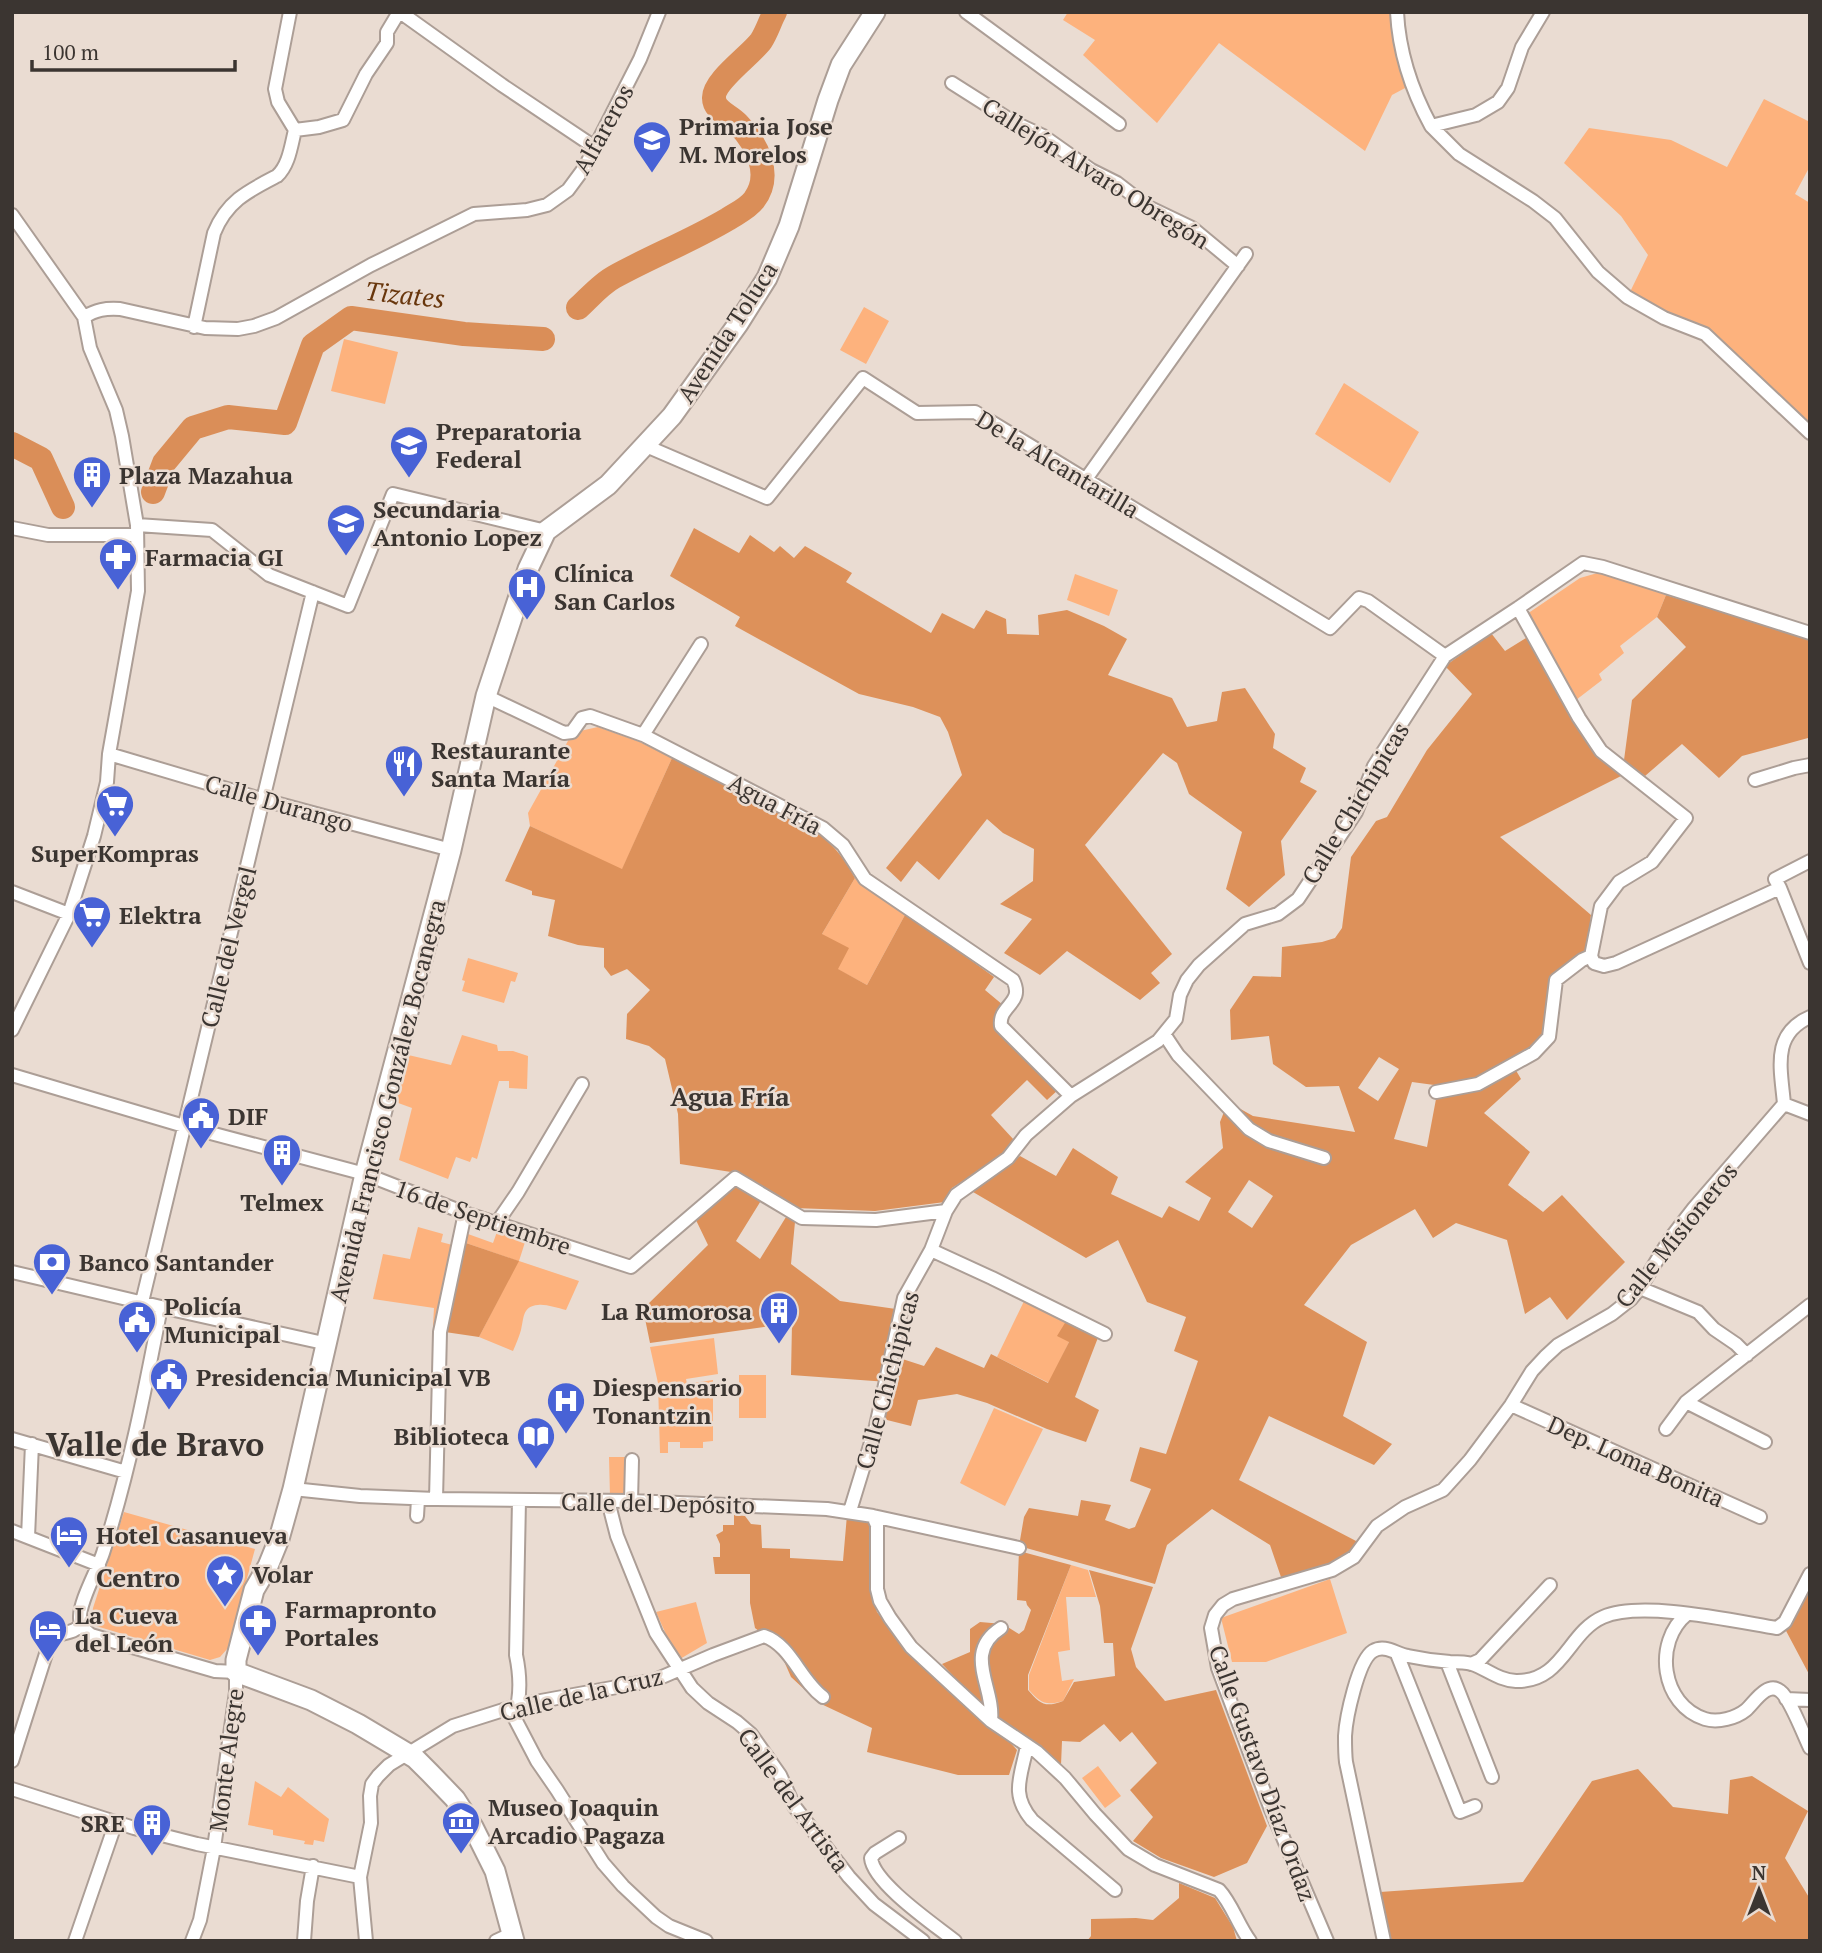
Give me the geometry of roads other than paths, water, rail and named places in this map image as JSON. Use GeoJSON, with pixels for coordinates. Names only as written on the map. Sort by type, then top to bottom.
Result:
{"type":"FeatureCollection","features":[{"type":"Feature","properties":{"kind":"street"},"geometry":{"type":"LineString","coordinates":[[194,327],[218,223],[237,198],[277,176],[287,162],[295,130],[278,102],[275,89],[290,12]]}},
{"type":"Feature","properties":{"kind":"street"},"geometry":{"type":"LineString","coordinates":[[295,130],[343,120],[366,75],[387,43],[387,32],[400,12],[596,148]]}},
{"type":"Feature","properties":{"kind":"street","name":"Alfareros"},"geometry":{"type":"LineString","coordinates":[[84,317],[96,310],[107,308],[194,327],[222,329],[254,326],[276,318],[370,265],[474,214],[527,210],[547,205],[568,190],[586,167],[640,59],[659,12]]}},
{"type":"Feature","properties":{"kind":"street","name":"Avenida Toluca"},"geometry":{"type":"LineString","coordinates":[[546,531],[608,485],[646,446],[672,416],[768,278],[789,226],[841,65],[874,12]]}},
{"type":"Feature","properties":{"kind":"street"},"geometry":{"type":"LineString","coordinates":[[966,12],[1119,124]]}},
{"type":"Feature","properties":{"kind":"street"},"geometry":{"type":"LineString","coordinates":[[1397,12],[1403,58],[1431,126],[1459,154],[1555,218],[1598,272],[1627,297],[1664,318],[1705,334],[1810,433]]}},
{"type":"Feature","properties":{"kind":"street"},"geometry":{"type":"LineString","coordinates":[[1431,126],[1476,116],[1498,102],[1508,88],[1517,59],[1543,12]]}},
{"type":"Feature","properties":{"kind":"street","name":"Callejón Alvaro Obregón"},"geometry":{"type":"LineString","coordinates":[[953,83],[1015,123],[1043,136],[1091,170],[1117,183],[1147,207],[1192,228],[1238,266]]}},
{"type":"Feature","properties":{"kind":"street"},"geometry":{"type":"LineString","coordinates":[[12,215],[84,317],[90,348],[116,410],[137,530],[138,591],[109,754],[107,782],[94,836],[69,914],[12,1030]]}},
{"type":"Feature","properties":{"kind":"street"},"geometry":{"type":"LineString","coordinates":[[1086,479],[1246,254]]}},
{"type":"Feature","properties":{"kind":"street","name":"De la Alcantarilla"},"geometry":{"type":"LineString","coordinates":[[646,446],[768,498],[863,378],[917,413],[975,412],[1330,628],[1359,598],[1368,601],[1445,656]]}},
{"type":"Feature","properties":{"kind":"street"},"geometry":{"type":"LineString","coordinates":[[12,528],[48,535],[137,530],[212,530],[268,575],[348,606],[393,494],[546,531]]}},
{"type":"Feature","properties":{"kind":"street","name":"Avenida Francisco González Bocanegra"},"geometry":{"type":"LineString","coordinates":[[236,1672],[236,1660],[254,1590],[279,1539],[293,1489],[365,1174],[451,850],[486,696],[528,569],[546,531]]}},
{"type":"Feature","properties":{"kind":"street","name":"Calle Chichipicas"},"geometry":{"type":"LineString","coordinates":[[850,1511],[876,1426],[904,1298],[931,1250],[946,1211],[956,1195],[1008,1158],[1026,1135],[1071,1096],[1158,1041],[1176,1019],[1180,995],[1187,980],[1199,965],[1245,924],[1278,914],[1298,899],[1356,812],[1374,766],[1445,656],[1583,563],[1810,634]]}},
{"type":"Feature","properties":{"kind":"street","name":"Calle del Vergel"},"geometry":{"type":"LineString","coordinates":[[142,1302],[313,592]]}},
{"type":"Feature","properties":{"kind":"street"},"geometry":{"type":"LineString","coordinates":[[1518,608],[1579,718],[1601,751],[1686,818],[1652,862],[1619,882],[1601,906],[1591,956],[1594,963],[1604,966],[1616,963],[1780,888]]}},
{"type":"Feature","properties":{"kind":"street"},"geometry":{"type":"LineString","coordinates":[[643,735],[701,644]]}},
{"type":"Feature","properties":{"kind":"street","name":"Agua Fría"},"geometry":{"type":"LineString","coordinates":[[486,696],[564,733],[572,732],[582,718],[590,716],[643,735],[823,828],[843,845],[865,878],[1013,980],[1015,998],[1001,1014],[1002,1028],[1071,1096]]}},
{"type":"Feature","properties":{"kind":"street","name":"Calle Durango"},"geometry":{"type":"LineString","coordinates":[[109,754],[264,800],[451,850]]}},
{"type":"Feature","properties":{"kind":"street"},"geometry":{"type":"LineString","coordinates":[[1755,780],[1810,765]]}},
{"type":"Feature","properties":{"kind":"street"},"geometry":{"type":"LineString","coordinates":[[1810,861],[1775,879],[1810,963]]}},
{"type":"Feature","properties":{"kind":"street"},"geometry":{"type":"LineString","coordinates":[[12,892],[69,914]]}},
{"type":"Feature","properties":{"kind":"street"},"geometry":{"type":"LineString","coordinates":[[1436,1092],[1478,1084],[1534,1054],[1549,1037],[1556,980],[1591,956]]}},
{"type":"Feature","properties":{"kind":"street"},"geometry":{"type":"LineString","coordinates":[[1810,1017],[1788,1034],[1780,1051],[1784,1104],[1810,1114]]}},
{"type":"Feature","properties":{"kind":"street"},"geometry":{"type":"LineString","coordinates":[[1164,1034],[1178,1055],[1249,1129],[1269,1141],[1324,1158]]}},
{"type":"Feature","properties":{"kind":"street","name":"16 de Septiembre"},"geometry":{"type":"LineString","coordinates":[[12,1075],[184,1126],[365,1174],[496,1224],[631,1267],[735,1178],[802,1218],[876,1220],[946,1211]]}},
{"type":"Feature","properties":{"kind":"street"},"geometry":{"type":"LineString","coordinates":[[496,1224],[582,1084]]}},
{"type":"Feature","properties":{"kind":"street","name":"Calle Misioneros"},"geometry":{"type":"LineString","coordinates":[[1223,1605],[1233,1599],[1332,1570],[1354,1557],[1377,1526],[1405,1507],[1443,1489],[1470,1460],[1511,1405],[1532,1371],[1558,1345],[1612,1314],[1631,1299],[1693,1208],[1784,1104]]}},
{"type":"Feature","properties":{"kind":"street"},"geometry":{"type":"LineString","coordinates":[[436,1499],[440,1332],[465,1213]]}},
{"type":"Feature","properties":{"kind":"street"},"geometry":{"type":"LineString","coordinates":[[931,1250],[1105,1334]]}},
{"type":"Feature","properties":{"kind":"street"},"geometry":{"type":"LineString","coordinates":[[12,1272],[328,1344]]}},
{"type":"Feature","properties":{"kind":"street"},"geometry":{"type":"LineString","coordinates":[[1640,1288],[1698,1312],[1746,1355]]}},
{"type":"Feature","properties":{"kind":"street"},"geometry":{"type":"LineString","coordinates":[[1666,1429],[1686,1402],[1810,1305]]}},
{"type":"Feature","properties":{"kind":"street"},"geometry":{"type":"LineString","coordinates":[[161,1307],[117,1510],[99,1565],[82,1605],[79,1615],[81,1625],[95,1636],[215,1671],[236,1672],[311,1700],[415,1758],[455,1799],[473,1827],[495,1871],[507,1939]]}},
{"type":"Feature","properties":{"kind":"street"},"geometry":{"type":"LineString","coordinates":[[1686,1402],[1765,1442]]}},
{"type":"Feature","properties":{"kind":"street","name":"Dep. Loma Bonita"},"geometry":{"type":"LineString","coordinates":[[1511,1405],[1760,1517]]}},
{"type":"Feature","properties":{"kind":"street"},"geometry":{"type":"LineString","coordinates":[[12,1439],[126,1472]]}},
{"type":"Feature","properties":{"kind":"street"},"geometry":{"type":"LineString","coordinates":[[28,1537],[32,1444]]}},
{"type":"Feature","properties":{"kind":"street"},"geometry":{"type":"LineString","coordinates":[[631,1500],[632,1460]]}},
{"type":"Feature","properties":{"kind":"street","name":"Calle del Depósito"},"geometry":{"type":"LineString","coordinates":[[293,1489],[418,1499],[631,1500],[850,1511],[1019,1548]]}},
{"type":"Feature","properties":{"kind":"street"},"geometry":{"type":"LineString","coordinates":[[417,1516],[418,1499]]}},
{"type":"Feature","properties":{"kind":"street"},"geometry":{"type":"LineString","coordinates":[[519,1500],[516,1655],[519,1705],[514,1717],[537,1761],[603,1863],[656,1917],[669,1926],[705,1941]]}},
{"type":"Feature","properties":{"kind":"street","name":"Calle del Artista"},"geometry":{"type":"LineString","coordinates":[[608,1501],[617,1536],[656,1633],[692,1689],[751,1734],[780,1775],[794,1805],[863,1893],[923,1941]]}},
{"type":"Feature","properties":{"kind":"street"},"geometry":{"type":"LineString","coordinates":[[873,1516],[877,1525],[877,1589],[880,1601],[911,1647],[990,1721],[1044,1758],[1128,1849],[1155,1864],[1219,1890],[1250,1941]]}},
{"type":"Feature","properties":{"kind":"street"},"geometry":{"type":"LineString","coordinates":[[12,1531],[99,1565]]}},
{"type":"Feature","properties":{"kind":"street"},"geometry":{"type":"LineString","coordinates":[[1384,1941],[1346,1762],[1345,1734],[1353,1696],[1365,1660],[1373,1651],[1388,1649],[1397,1654],[1471,1664],[1498,1678],[1515,1681],[1546,1672],[1557,1664],[1584,1630],[1606,1615],[1642,1611],[1687,1614],[1777,1628],[1785,1622],[1810,1574]]}},
{"type":"Feature","properties":{"kind":"street"},"geometry":{"type":"LineString","coordinates":[[1471,1664],[1480,1660],[1550,1585]]}},
{"type":"Feature","properties":{"kind":"street","name":"Calle Gustavo Díaz Ordaz"},"geometry":{"type":"LineString","coordinates":[[1223,1605],[1215,1615],[1211,1628],[1218,1668],[1270,1807],[1327,1941]]}},
{"type":"Feature","properties":{"kind":"street"},"geometry":{"type":"LineString","coordinates":[[1687,1614],[1677,1622],[1667,1651],[1667,1671],[1677,1700],[1705,1719],[1718,1720],[1744,1711],[1771,1688],[1781,1691],[1810,1748]]}},
{"type":"Feature","properties":{"kind":"street"},"geometry":{"type":"LineString","coordinates":[[12,1761],[51,1638],[58,1634],[72,1633],[81,1625]]}},
{"type":"Feature","properties":{"kind":"street"},"geometry":{"type":"LineString","coordinates":[[990,1721],[992,1707],[982,1662],[983,1645],[990,1635],[1001,1628]]}},
{"type":"Feature","properties":{"kind":"street","name":"Calle de la Cruz"},"geometry":{"type":"LineString","coordinates":[[366,1941],[360,1877],[371,1823],[372,1784],[407,1753],[453,1726],[519,1705],[646,1682],[764,1636],[773,1639],[785,1651],[809,1685],[823,1697]]}},
{"type":"Feature","properties":{"kind":"street"},"geometry":{"type":"LineString","coordinates":[[1397,1654],[1460,1812],[1475,1805]]}},
{"type":"Feature","properties":{"kind":"street"},"geometry":{"type":"LineString","coordinates":[[1447,1662],[1492,1777]]}},
{"type":"Feature","properties":{"kind":"street","name":"Monte Alegre"},"geometry":{"type":"LineString","coordinates":[[191,1941],[200,1920],[214,1848],[236,1692],[236,1672]]}},
{"type":"Feature","properties":{"kind":"street"},"geometry":{"type":"LineString","coordinates":[[1786,1699],[1810,1700]]}},
{"type":"Feature","properties":{"kind":"street"},"geometry":{"type":"LineString","coordinates":[[1027,1746],[1017,1790],[1024,1811],[1115,1889]]}},
{"type":"Feature","properties":{"kind":"street"},"geometry":{"type":"LineString","coordinates":[[12,1789],[116,1822],[214,1848],[360,1877]]}},
{"type":"Feature","properties":{"kind":"street"},"geometry":{"type":"LineString","coordinates":[[75,1941],[116,1822]]}},
{"type":"Feature","properties":{"kind":"street"},"geometry":{"type":"LineString","coordinates":[[899,1838],[876,1853],[872,1858],[872,1866],[884,1881],[947,1938]]}},
{"type":"Feature","properties":{"kind":"street"},"geometry":{"type":"LineString","coordinates":[[304,1941],[313,1866]]}},
{"type":"Feature","properties":{"kind":"street"},"geometry":{"type":"LineString","coordinates":[[669,1926],[674,1941]]}},
{"type":"Feature","properties":{"kind":"waterway","name":"Tizates"},"geometry":{"type":"LineString","coordinates":[[578,308],[609,280],[714,227],[742,211],[754,200],[762,180],[760,160],[751,141],[738,124],[717,106],[714,98],[715,91],[726,76],[761,41],[775,12]]}},
{"type":"Feature","properties":{"kind":"waterway","name":"Tizates"},"geometry":{"type":"LineString","coordinates":[[153,492],[164,463],[193,428],[228,417],[285,423],[313,345],[351,318],[464,334],[543,339]]}},
{"type":"Feature","properties":{"kind":"waterway","name":"Tizates"},"geometry":{"type":"LineString","coordinates":[[12,444],[41,459],[63,507]]}},
{"type":"Feature","properties":{"kind":"place","name":"Primaria Jose M. Morelos"},"geometry":{"type":"Point","coordinates":[652,174]}},
{"type":"Feature","properties":{"kind":"place","name":"Preparatoria Federal"},"geometry":{"type":"Point","coordinates":[409,479]}},
{"type":"Feature","properties":{"kind":"place","name":"Plaza Mazahua"},"geometry":{"type":"Point","coordinates":[92,509]}},
{"type":"Feature","properties":{"kind":"place","name":"Secundaria Antonio Lopez"},"geometry":{"type":"Point","coordinates":[346,557]}},
{"type":"Feature","properties":{"kind":"place","name":"Farmacia GI"},"geometry":{"type":"Point","coordinates":[118,591]}},
{"type":"Feature","properties":{"kind":"place","name":"Clínica San Carlos"},"geometry":{"type":"Point","coordinates":[527,621]}},
{"type":"Feature","properties":{"kind":"place","name":"Restaurante Santa María"},"geometry":{"type":"Point","coordinates":[404,798]}},
{"type":"Feature","properties":{"kind":"place","name":"SuperKompras"},"geometry":{"type":"Point","coordinates":[115,838]}},
{"type":"Feature","properties":{"kind":"place","name":"Elektra"},"geometry":{"type":"Point","coordinates":[92,949]}},
{"type":"Feature","properties":{"kind":"place","name":"DIF"},"geometry":{"type":"Point","coordinates":[201,1150]}},
{"type":"Feature","properties":{"kind":"place","name":"Telmex"},"geometry":{"type":"Point","coordinates":[282,1187]}},
{"type":"Feature","properties":{"kind":"place","name":"Banco Santander"},"geometry":{"type":"Point","coordinates":[52,1296]}},
{"type":"Feature","properties":{"kind":"place","name":"La Rumorosa"},"geometry":{"type":"Point","coordinates":[779,1345]}},
{"type":"Feature","properties":{"kind":"place","name":"Policía Municipal"},"geometry":{"type":"Point","coordinates":[137,1354]}},
{"type":"Feature","properties":{"kind":"place","name":"Presidencia Municipal VB"},"geometry":{"type":"Point","coordinates":[169,1411]}},
{"type":"Feature","properties":{"kind":"place","name":"Diespensario Tonantzin"},"geometry":{"type":"Point","coordinates":[566,1435]}},
{"type":"Feature","properties":{"kind":"place","name":"Biblioteca"},"geometry":{"type":"Point","coordinates":[536,1470]}},
{"type":"Feature","properties":{"kind":"place","name":"Hotel Casanueva"},"geometry":{"type":"Point","coordinates":[69,1569]}},
{"type":"Feature","properties":{"kind":"place","name":"Volar"},"geometry":{"type":"Point","coordinates":[225,1608]}},
{"type":"Feature","properties":{"kind":"place","name":"Farmapronto Portales"},"geometry":{"type":"Point","coordinates":[258,1657]}},
{"type":"Feature","properties":{"kind":"place","name":"La Cueva del León"},"geometry":{"type":"Point","coordinates":[48,1663]}},
{"type":"Feature","properties":{"kind":"place","name":"Museo Joaquin Arcadio Pagaza"},"geometry":{"type":"Point","coordinates":[461,1855]}},
{"type":"Feature","properties":{"kind":"place","name":"SRE"},"geometry":{"type":"Point","coordinates":[152,1857]}},
{"type":"Feature","properties":{"kind":"district","name":"Agua Fría"},"geometry":{"type":"Point","coordinates":[730,1096]}},
{"type":"Feature","properties":{"kind":"district","name":"Valle de Bravo"},"geometry":{"type":"Point","coordinates":[155,1444]}},
{"type":"Feature","properties":{"kind":"district","name":"Centro"},"geometry":{"type":"Point","coordinates":[138,1577]}}]}
